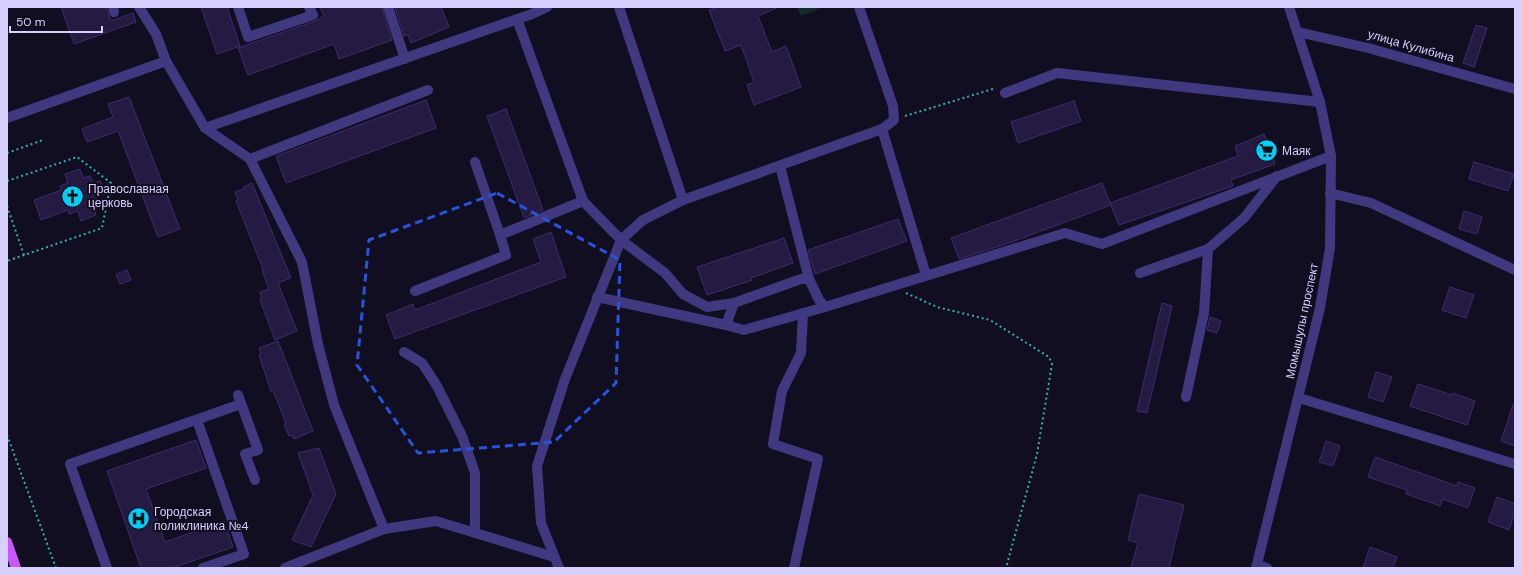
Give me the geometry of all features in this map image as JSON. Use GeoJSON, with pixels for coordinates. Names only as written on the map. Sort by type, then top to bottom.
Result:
{"type":"FeatureCollection","features":[{"type":"Feature","properties":{"kind":"main road"},"geometry":{"type":"LineString","coordinates":[[7,542],[16,568]]}},
{"type":"Feature","properties":{"kind":"street"},"geometry":{"type":"LineString","coordinates":[[139,7],[156,34],[166,61],[206,128],[250,159],[302,262],[318,344],[334,405],[384,529]]}},
{"type":"Feature","properties":{"kind":"street"},"geometry":{"type":"LineString","coordinates":[[238,7],[248,37],[312,15],[310,7]]}},
{"type":"Feature","properties":{"kind":"street"},"geometry":{"type":"LineString","coordinates":[[388,7],[405,59]]}},
{"type":"Feature","properties":{"kind":"street"},"geometry":{"type":"LineString","coordinates":[[206,128],[405,59],[547,7]]}},
{"type":"Feature","properties":{"kind":"street"},"geometry":{"type":"LineString","coordinates":[[619,7],[683,200]]}},
{"type":"Feature","properties":{"kind":"street"},"geometry":{"type":"LineString","coordinates":[[559,568],[541,523],[537,466],[565,379],[621,240],[643,220],[683,200],[882,129],[894,120],[893,106],[859,7]]}},
{"type":"Feature","properties":{"kind":"street","name":"Момышулы проспект"},"geometry":{"type":"LineString","coordinates":[[1256,566],[1299,398],[1320,308],[1330,248],[1331,156],[1320,102],[1289,7]]}},
{"type":"Feature","properties":{"kind":"street"},"geometry":{"type":"LineString","coordinates":[[516,19],[583,201],[621,240],[665,273],[683,294],[707,307],[734,303],[801,279],[809,279]]}},
{"type":"Feature","properties":{"kind":"street","name":"улица Кулибина"},"geometry":{"type":"LineString","coordinates":[[1298,32],[1368,48],[1515,89]]}},
{"type":"Feature","properties":{"kind":"street"},"geometry":{"type":"LineString","coordinates":[[7,118],[166,61]]}},
{"type":"Feature","properties":{"kind":"street"},"geometry":{"type":"LineString","coordinates":[[1005,93],[1057,73],[1320,102]]}},
{"type":"Feature","properties":{"kind":"street"},"geometry":{"type":"LineString","coordinates":[[250,159],[428,90]]}},
{"type":"Feature","properties":{"kind":"street"},"geometry":{"type":"LineString","coordinates":[[882,129],[926,275]]}},
{"type":"Feature","properties":{"kind":"street"},"geometry":{"type":"LineString","coordinates":[[597,297],[726,324],[744,330],[825,307],[1065,233],[1102,244],[1331,156]]}},
{"type":"Feature","properties":{"kind":"street"},"geometry":{"type":"LineString","coordinates":[[415,291],[506,255],[474,162]]}},
{"type":"Feature","properties":{"kind":"street"},"geometry":{"type":"LineString","coordinates":[[780,166],[809,279],[819,300],[825,307]]}},
{"type":"Feature","properties":{"kind":"street"},"geometry":{"type":"LineString","coordinates":[[1140,273],[1208,249],[1244,218],[1277,176]]}},
{"type":"Feature","properties":{"kind":"street"},"geometry":{"type":"LineString","coordinates":[[1330,193],[1371,203],[1515,270]]}},
{"type":"Feature","properties":{"kind":"street"},"geometry":{"type":"LineString","coordinates":[[500,235],[583,201]]}},
{"type":"Feature","properties":{"kind":"street"},"geometry":{"type":"LineString","coordinates":[[1186,397],[1204,313],[1208,249]]}},
{"type":"Feature","properties":{"kind":"street"},"geometry":{"type":"LineString","coordinates":[[726,324],[734,303]]}},
{"type":"Feature","properties":{"kind":"street"},"geometry":{"type":"LineString","coordinates":[[794,568],[818,459],[773,444],[782,391],[801,353],[803,313]]}},
{"type":"Feature","properties":{"kind":"street"},"geometry":{"type":"LineString","coordinates":[[404,352],[422,363],[437,386],[462,436],[474,473],[475,533]]}},
{"type":"Feature","properties":{"kind":"street"},"geometry":{"type":"LineString","coordinates":[[1299,398],[1515,464]]}},
{"type":"Feature","properties":{"kind":"street"},"geometry":{"type":"LineString","coordinates":[[107,568],[70,464],[197,420],[240,399],[258,450],[245,454],[255,480]]}},
{"type":"Feature","properties":{"kind":"street"},"geometry":{"type":"LineString","coordinates":[[197,420],[244,554],[203,568]]}},
{"type":"Feature","properties":{"kind":"street"},"geometry":{"type":"LineString","coordinates":[[285,568],[384,529],[436,522],[554,557]]}},
{"type":"Feature","properties":{"kind":"street"},"geometry":{"type":"LineString","coordinates":[[1256,566],[1267,568]]}},
{"type":"Feature","properties":{"kind":"path"},"geometry":{"type":"LineString","coordinates":[[894,120],[993,88],[1000,88],[1005,93]]}},
{"type":"Feature","properties":{"kind":"path"},"geometry":{"type":"LineString","coordinates":[[7,153],[43,140]]}},
{"type":"Feature","properties":{"kind":"path"},"geometry":{"type":"LineString","coordinates":[[7,181],[77,157],[111,182],[102,228],[7,261]]}},
{"type":"Feature","properties":{"kind":"path"},"geometry":{"type":"LineString","coordinates":[[7,206],[24,255]]}},
{"type":"Feature","properties":{"kind":"path"},"geometry":{"type":"LineString","coordinates":[[7,220],[11,218]]}},
{"type":"Feature","properties":{"kind":"path"},"geometry":{"type":"LineString","coordinates":[[891,286],[936,307],[990,320],[1049,357],[1052,364],[1037,454],[1006,568]]}},
{"type":"Feature","properties":{"kind":"path"},"geometry":{"type":"LineString","coordinates":[[7,435],[56,568]]}},
{"type":"Feature","properties":{"kind":"highlighted area"},"geometry":{"type":"Polygon","coordinates":[[[497,193],[620,260],[616,383],[554,442],[418,453],[357,365],[369,240],[497,193]]]}},
{"type":"Feature","properties":{"kind":"green space"},"geometry":{"type":"Polygon","coordinates":[[[797,7],[820,7],[821,8],[801,16],[797,7]]]}},
{"type":"Feature","properties":{"kind":"building"},"geometry":{"type":"Polygon","coordinates":[[[61,7],[106,7],[111,21],[133,13],[136,22],[74,44],[61,7]]]}},
{"type":"Feature","properties":{"kind":"building"},"geometry":{"type":"Polygon","coordinates":[[[201,7],[227,7],[240,46],[217,54],[201,7]]]}},
{"type":"Feature","properties":{"kind":"building"},"geometry":{"type":"Polygon","coordinates":[[[320,7],[382,7],[392,40],[339,59],[334,44],[248,75],[238,48],[315,21],[324,16],[320,7]]]}},
{"type":"Feature","properties":{"kind":"building"},"geometry":{"type":"Polygon","coordinates":[[[395,7],[441,7],[449,27],[411,43],[408,35],[404,36],[395,7]]]}},
{"type":"Feature","properties":{"kind":"building"},"geometry":{"type":"Polygon","coordinates":[[[718,7],[779,7],[758,16],[772,52],[786,46],[801,87],[754,105],[747,85],[754,82],[741,45],[725,51],[709,10],[718,7]]]}},
{"type":"Feature","properties":{"kind":"building"},"geometry":{"type":"Polygon","coordinates":[[[1476,25],[1487,28],[1474,67],[1463,63],[1476,25]]]}},
{"type":"Feature","properties":{"kind":"building"},"geometry":{"type":"Polygon","coordinates":[[[129,97],[180,229],[158,237],[118,131],[87,142],[82,129],[113,117],[108,104],[129,97]]]}},
{"type":"Feature","properties":{"kind":"building"},"geometry":{"type":"Polygon","coordinates":[[[426,100],[436,128],[286,183],[276,156],[426,100]]]}},
{"type":"Feature","properties":{"kind":"building"},"geometry":{"type":"Polygon","coordinates":[[[1074,101],[1081,121],[1018,143],[1011,122],[1074,101]]]}},
{"type":"Feature","properties":{"kind":"building"},"geometry":{"type":"Polygon","coordinates":[[[506,109],[543,210],[524,218],[487,116],[506,109]]]}},
{"type":"Feature","properties":{"kind":"building"},"geometry":{"type":"Polygon","coordinates":[[[1264,134],[1275,164],[1231,180],[1233,186],[1119,225],[1110,203],[1238,156],[1235,146],[1264,134]]]}},
{"type":"Feature","properties":{"kind":"building"},"geometry":{"type":"Polygon","coordinates":[[[1474,162],[1514,174],[1508,191],[1469,179],[1474,162]]]}},
{"type":"Feature","properties":{"kind":"building"},"geometry":{"type":"Polygon","coordinates":[[[80,169],[83,178],[90,176],[93,183],[100,181],[105,189],[104,194],[97,196],[99,203],[93,206],[96,215],[81,221],[78,211],[69,214],[68,210],[41,220],[34,200],[61,190],[60,186],[68,183],[65,174],[80,169]]]}},
{"type":"Feature","properties":{"kind":"building"},"geometry":{"type":"Polygon","coordinates":[[[252,183],[291,278],[278,283],[297,331],[275,340],[260,300],[262,299],[260,292],[269,289],[262,270],[263,269],[236,201],[238,200],[235,192],[244,189],[243,187],[252,183]]]}},
{"type":"Feature","properties":{"kind":"building"},"geometry":{"type":"Polygon","coordinates":[[[1102,183],[1111,205],[1009,243],[959,259],[951,238],[1102,183]]]}},
{"type":"Feature","properties":{"kind":"building"},"geometry":{"type":"Polygon","coordinates":[[[1464,211],[1482,217],[1477,234],[1459,229],[1464,211]]]}},
{"type":"Feature","properties":{"kind":"building"},"geometry":{"type":"Polygon","coordinates":[[[898,219],[907,241],[815,274],[808,250],[898,219]]]}},
{"type":"Feature","properties":{"kind":"building"},"geometry":{"type":"Polygon","coordinates":[[[551,232],[566,277],[395,339],[386,315],[413,304],[415,310],[541,262],[533,239],[551,232]]]}},
{"type":"Feature","properties":{"kind":"building"},"geometry":{"type":"Polygon","coordinates":[[[784,238],[793,263],[751,278],[752,280],[707,295],[697,267],[784,238]]]}},
{"type":"Feature","properties":{"kind":"building"},"geometry":{"type":"Polygon","coordinates":[[[127,270],[131,280],[120,284],[116,274],[127,270]]]}},
{"type":"Feature","properties":{"kind":"building"},"geometry":{"type":"Polygon","coordinates":[[[1450,287],[1474,295],[1466,318],[1442,310],[1450,287]]]}},
{"type":"Feature","properties":{"kind":"building"},"geometry":{"type":"Polygon","coordinates":[[[1162,303],[1172,306],[1147,413],[1137,411],[1162,303]]]}},
{"type":"Feature","properties":{"kind":"building"},"geometry":{"type":"Polygon","coordinates":[[[1210,317],[1221,321],[1217,333],[1207,330],[1210,317]]]}},
{"type":"Feature","properties":{"kind":"building"},"geometry":{"type":"Polygon","coordinates":[[[278,341],[313,431],[294,439],[292,435],[289,436],[284,424],[286,423],[273,391],[271,391],[259,355],[261,354],[259,348],[278,341]]]}},
{"type":"Feature","properties":{"kind":"building"},"geometry":{"type":"Polygon","coordinates":[[[1376,372],[1392,377],[1383,402],[1368,397],[1376,372]]]}},
{"type":"Feature","properties":{"kind":"building"},"geometry":{"type":"Polygon","coordinates":[[[1418,384],[1452,395],[1453,393],[1475,401],[1467,425],[1410,406],[1418,384]]]}},
{"type":"Feature","properties":{"kind":"building"},"geometry":{"type":"Polygon","coordinates":[[[1513,405],[1515,405],[1515,446],[1501,441],[1513,405]]]}},
{"type":"Feature","properties":{"kind":"building"},"geometry":{"type":"Polygon","coordinates":[[[196,440],[206,468],[146,489],[165,542],[224,521],[233,547],[172,568],[141,568],[107,471],[196,440]]]}},
{"type":"Feature","properties":{"kind":"building"},"geometry":{"type":"Polygon","coordinates":[[[1326,441],[1340,446],[1333,466],[1319,462],[1326,441]]]}},
{"type":"Feature","properties":{"kind":"building"},"geometry":{"type":"Polygon","coordinates":[[[319,448],[336,494],[311,547],[292,540],[313,495],[298,453],[319,448]]]}},
{"type":"Feature","properties":{"kind":"building"},"geometry":{"type":"Polygon","coordinates":[[[1375,457],[1457,486],[1458,482],[1475,488],[1468,508],[1443,499],[1440,506],[1406,494],[1407,490],[1368,477],[1375,457]]]}},
{"type":"Feature","properties":{"kind":"building"},"geometry":{"type":"Polygon","coordinates":[[[1139,494],[1184,505],[1169,568],[1131,568],[1138,543],[1128,540],[1139,494]]]}},
{"type":"Feature","properties":{"kind":"building"},"geometry":{"type":"Polygon","coordinates":[[[1497,497],[1515,504],[1515,512],[1509,530],[1488,522],[1497,497]]]}},
{"type":"Feature","properties":{"kind":"building"},"geometry":{"type":"Polygon","coordinates":[[[1370,547],[1397,557],[1393,568],[1363,568],[1370,547]]]}},
{"type":"Feature","properties":{"kind":"place","name":"Маяк"},"geometry":{"type":"Point","coordinates":[1267,151]}},
{"type":"Feature","properties":{"kind":"place","name":"Православная церковь"},"geometry":{"type":"Point","coordinates":[73,196]}},
{"type":"Feature","properties":{"kind":"place","name":"Городская поликлиника №4"},"geometry":{"type":"Point","coordinates":[139,519]}}]}
